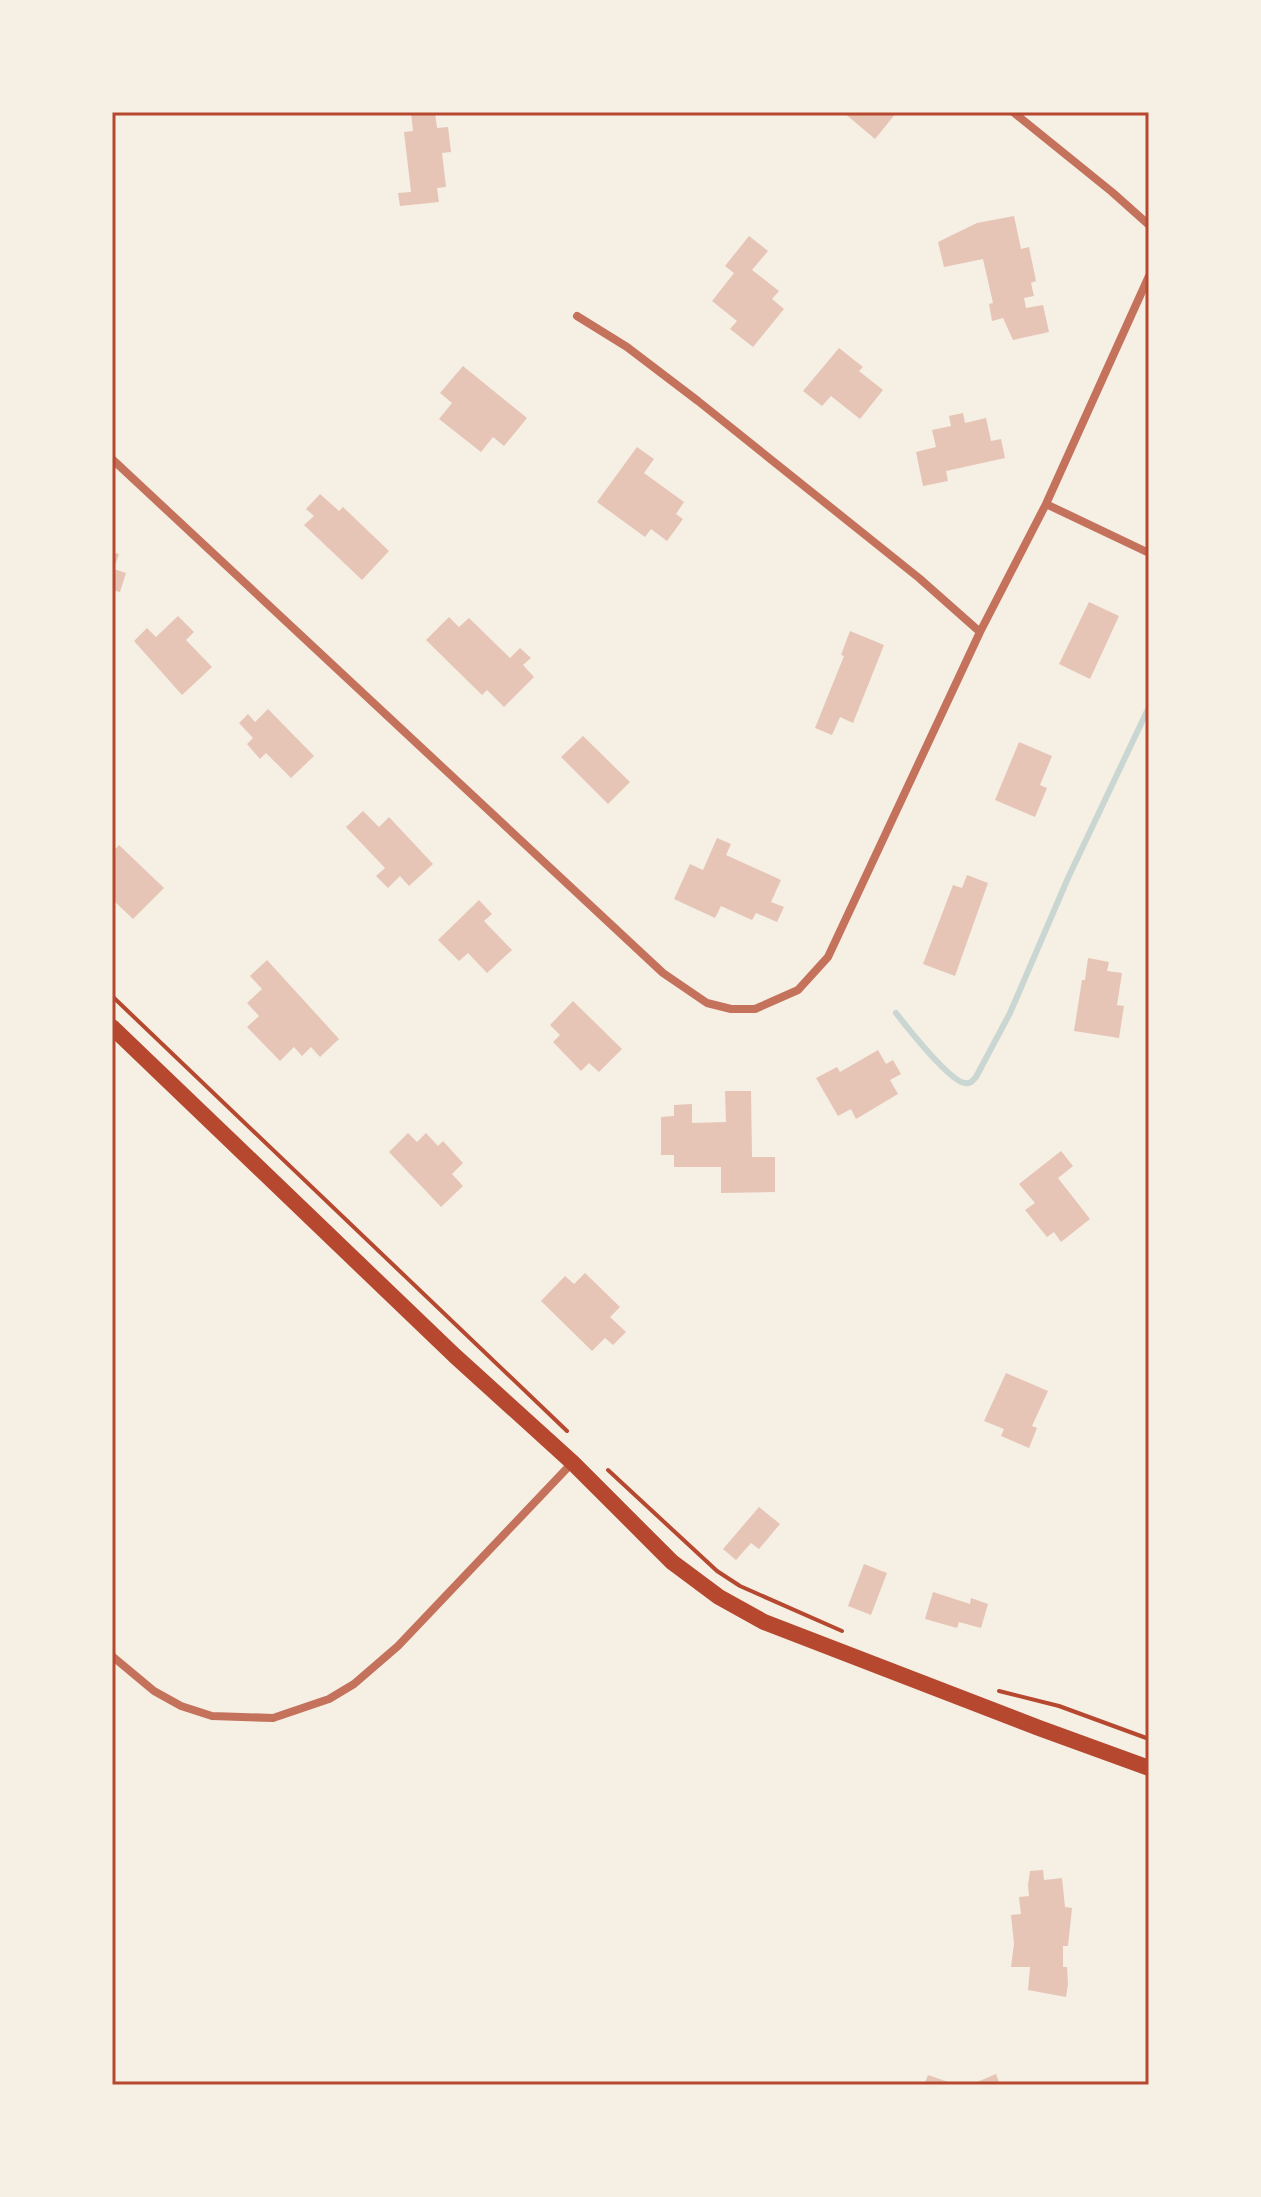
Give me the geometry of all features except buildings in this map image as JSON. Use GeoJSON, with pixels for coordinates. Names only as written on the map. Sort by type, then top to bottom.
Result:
{"type":"FeatureCollection","features":[{"type":"Feature","properties":{"kind":"main road"},"geometry":{"type":"LineString","coordinates":[[112,1027],[455,1356],[573,1463],[672,1562],[719,1597],[764,1622],[1149,1768]]}},
{"type":"Feature","properties":{"kind":"street"},"geometry":{"type":"LineString","coordinates":[[1013,112],[1149,225]]}},
{"type":"Feature","properties":{"kind":"street"},"geometry":{"type":"LineString","coordinates":[[112,459],[663,973],[707,1003],[731,1009],[755,1009],[798,990],[828,957],[980,632],[1046,504],[1149,276]]}},
{"type":"Feature","properties":{"kind":"street"},"geometry":{"type":"LineString","coordinates":[[577,316],[627,347],[698,401],[919,578],[980,632]]}},
{"type":"Feature","properties":{"kind":"street"},"geometry":{"type":"LineString","coordinates":[[1046,504],[1149,553]]}},
{"type":"Feature","properties":{"kind":"street"},"geometry":{"type":"LineString","coordinates":[[112,1656],[154,1691],[181,1706],[212,1716],[273,1718],[329,1699],[354,1684],[398,1646],[573,1463]]}},
{"type":"Feature","properties":{"kind":"path"},"geometry":{"type":"LineString","coordinates":[[112,996],[568,1432]]}},
{"type":"Feature","properties":{"kind":"path"},"geometry":{"type":"LineString","coordinates":[[599,1461],[717,1571],[740,1586],[850,1635]]}},
{"type":"Feature","properties":{"kind":"path"},"geometry":{"type":"LineString","coordinates":[[989,1688],[1059,1706],[1149,1739]]}},
{"type":"Feature","properties":{"kind":"waterway"},"geometry":{"type":"LineString","coordinates":[[896,1013],[949,1073],[965,1083],[976,1077],[1010,1013],[1068,878],[1149,707]]}}]}
